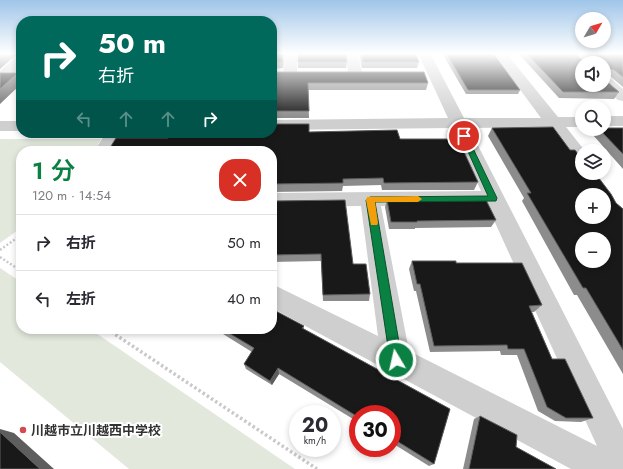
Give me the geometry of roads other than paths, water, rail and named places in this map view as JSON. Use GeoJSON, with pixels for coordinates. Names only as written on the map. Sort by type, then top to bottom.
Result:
{"type":"FeatureCollection","features":[{"type":"Feature","properties":{"kind":"street"},"geometry":{"type":"LineString","coordinates":[[430,75],[458,123],[623,464]]}},
{"type":"Feature","properties":{"kind":"street"},"geometry":{"type":"LineString","coordinates":[[516,75],[575,150]]}},
{"type":"Feature","properties":{"kind":"street"},"geometry":{"type":"LineString","coordinates":[[611,86],[623,97]]}},
{"type":"Feature","properties":{"kind":"street"},"geometry":{"type":"LineString","coordinates":[[611,121],[623,121]]}},
{"type":"Feature","properties":{"kind":"street"},"geometry":{"type":"LineString","coordinates":[[277,125],[575,122]]}},
{"type":"Feature","properties":{"kind":"street"},"geometry":{"type":"LineString","coordinates":[[0,126],[16,126]]}},
{"type":"Feature","properties":{"kind":"street"},"geometry":{"type":"LineString","coordinates":[[277,200],[493,198]]}},
{"type":"Feature","properties":{"kind":"street"},"geometry":{"type":"LineString","coordinates":[[370,200],[396,360]]}},
{"type":"Feature","properties":{"kind":"street"},"geometry":{"type":"LineString","coordinates":[[277,298],[606,469]]}},
{"type":"Feature","properties":{"kind":"place","name":"川越市立川越西中学校"},"geometry":{"type":"Point","coordinates":[23,430]}}]}
